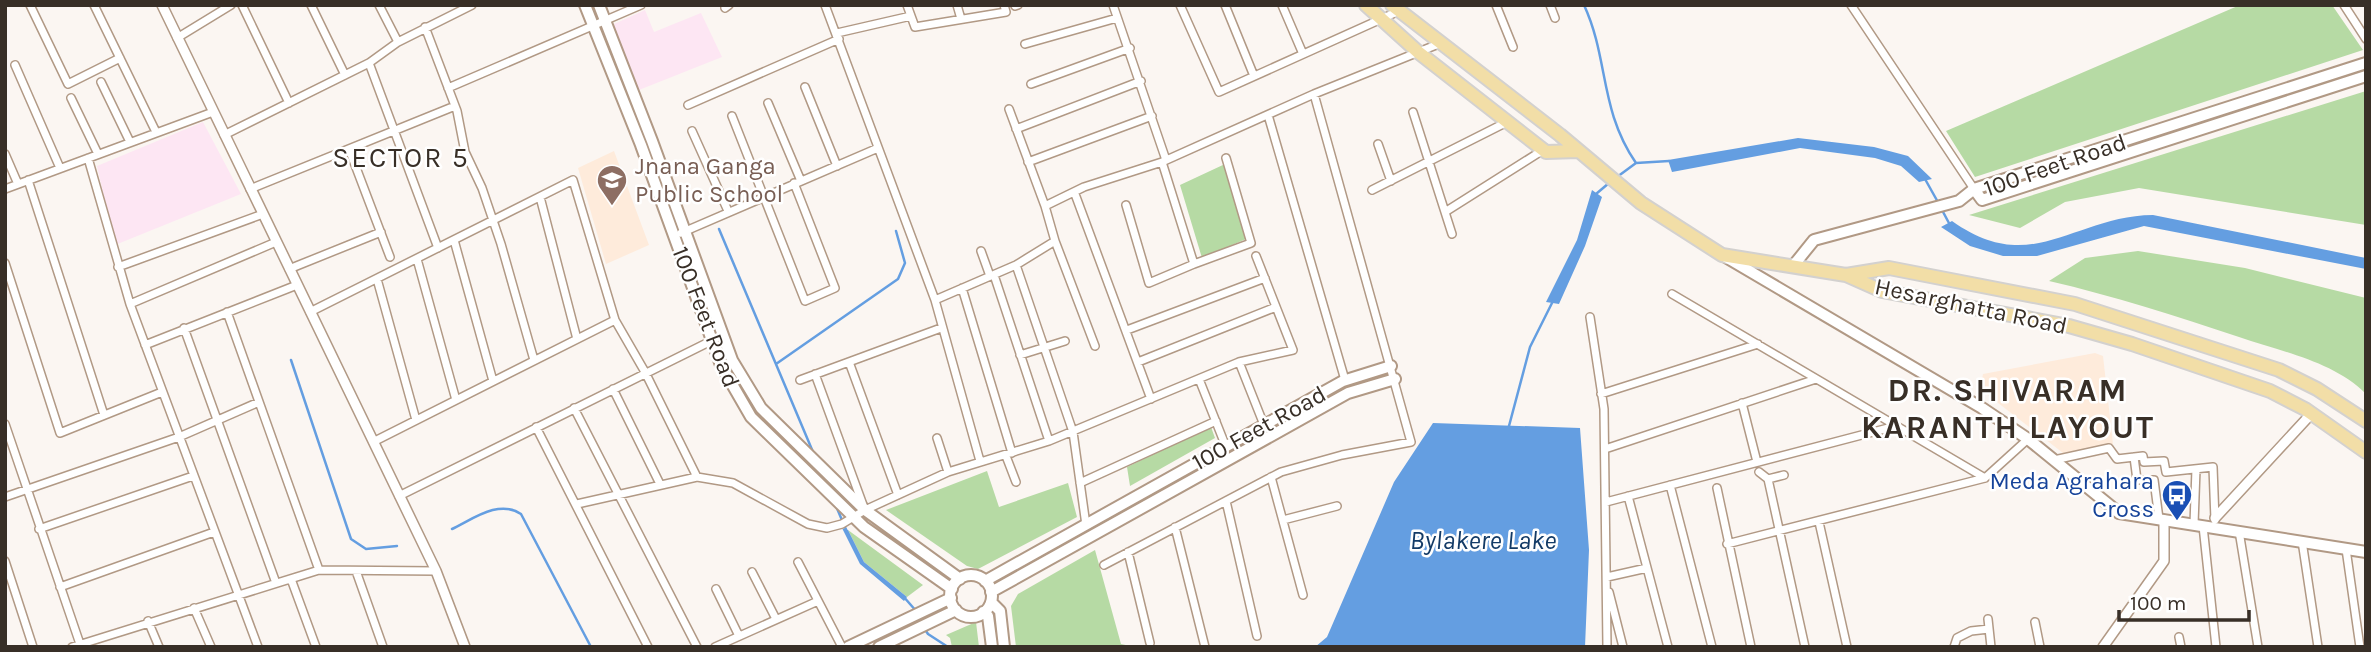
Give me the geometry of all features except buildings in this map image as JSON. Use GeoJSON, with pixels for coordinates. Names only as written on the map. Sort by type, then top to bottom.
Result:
{"type":"FeatureCollection","features":[{"type":"Feature","properties":{"kind":"main road","name":"100 Feet Road"},"geometry":{"type":"LineString","coordinates":[[585,5],[727,379],[751,417],[854,517],[951,593]]}},
{"type":"Feature","properties":{"kind":"main road","name":"100 Feet Road"},"geometry":{"type":"LineString","coordinates":[[598,5],[686,230],[738,373],[761,408],[864,510],[960,579]]}},
{"type":"Feature","properties":{"kind":"main road"},"geometry":{"type":"LineString","coordinates":[[1366,5],[1418,52],[1543,150],[1579,151]]}},
{"type":"Feature","properties":{"kind":"main road"},"geometry":{"type":"LineString","coordinates":[[1396,8],[1641,203],[1722,255],[1982,408],[2028,439],[2119,513],[2207,524],[2366,552]]}},
{"type":"Feature","properties":{"kind":"main road","name":"100 Feet Road"},"geometry":{"type":"LineString","coordinates":[[2366,63],[1974,189],[1982,200],[2366,76]]}},
{"type":"Feature","properties":{"kind":"main road"},"geometry":{"type":"LineString","coordinates":[[1793,266],[1814,240],[1959,201],[1974,189]]}},
{"type":"Feature","properties":{"kind":"main road"},"geometry":{"type":"LineString","coordinates":[[1722,255],[1846,275]]}},
{"type":"Feature","properties":{"kind":"main road","name":"Hesarghatta Road"},"geometry":{"type":"LineString","coordinates":[[1846,275],[1889,268],[2075,304],[2279,370],[2317,389],[2366,421]]}},
{"type":"Feature","properties":{"kind":"main road","name":"Hesarghatta Road"},"geometry":{"type":"LineString","coordinates":[[1846,275],[1882,291],[2069,326],[2132,344],[2270,391],[2312,413],[2366,452]]}},
{"type":"Feature","properties":{"kind":"main road","name":"100 Feet Road"},"geometry":{"type":"LineString","coordinates":[[985,581],[1345,380],[1391,366]]}},
{"type":"Feature","properties":{"kind":"main road","name":"100 Feet Road"},"geometry":{"type":"LineString","coordinates":[[991,597],[1348,393],[1395,379]]}},
{"type":"Feature","properties":{"kind":"main road"},"geometry":{"type":"LineString","coordinates":[[848,647],[939,604],[951,593],[960,579],[974,576],[985,581],[1000,611],[1004,647]]}},
{"type":"Feature","properties":{"kind":"main road"},"geometry":{"type":"LineString","coordinates":[[951,593],[956,610],[967,616],[984,612]]}},
{"type":"Feature","properties":{"kind":"main road"},"geometry":{"type":"LineString","coordinates":[[984,612],[991,597]]}},
{"type":"Feature","properties":{"kind":"main road"},"geometry":{"type":"LineString","coordinates":[[879,647],[956,610]]}},
{"type":"Feature","properties":{"kind":"main road"},"geometry":{"type":"LineString","coordinates":[[984,612],[988,616],[992,647]]}},
{"type":"Feature","properties":{"kind":"street"},"geometry":{"type":"LineString","coordinates":[[30,5],[68,84],[120,58]]}},
{"type":"Feature","properties":{"kind":"street"},"geometry":{"type":"LineString","coordinates":[[94,5],[156,132]]}},
{"type":"Feature","properties":{"kind":"street"},"geometry":{"type":"LineString","coordinates":[[162,5],[436,571],[465,647]]}},
{"type":"Feature","properties":{"kind":"street"},"geometry":{"type":"LineString","coordinates":[[177,38],[231,5]]}},
{"type":"Feature","properties":{"kind":"street"},"geometry":{"type":"LineString","coordinates":[[242,5],[289,103]]}},
{"type":"Feature","properties":{"kind":"street"},"geometry":{"type":"LineString","coordinates":[[311,5],[345,75]]}},
{"type":"Feature","properties":{"kind":"street"},"geometry":{"type":"LineString","coordinates":[[379,5],[398,42]]}},
{"type":"Feature","properties":{"kind":"street"},"geometry":{"type":"LineString","coordinates":[[448,88],[642,5]]}},
{"type":"Feature","properties":{"kind":"street"},"geometry":{"type":"LineString","coordinates":[[825,5],[935,300],[980,461]]}},
{"type":"Feature","properties":{"kind":"street"},"geometry":{"type":"LineString","coordinates":[[908,5],[915,27],[1006,12],[1004,5]]}},
{"type":"Feature","properties":{"kind":"street"},"geometry":{"type":"LineString","coordinates":[[957,5],[961,19]]}},
{"type":"Feature","properties":{"kind":"street"},"geometry":{"type":"LineString","coordinates":[[1113,5],[1152,116],[1194,264]]}},
{"type":"Feature","properties":{"kind":"street"},"geometry":{"type":"LineString","coordinates":[[1180,5],[1219,92],[1381,19],[1396,8]]}},
{"type":"Feature","properties":{"kind":"street"},"geometry":{"type":"LineString","coordinates":[[1225,5],[1254,76]]}},
{"type":"Feature","properties":{"kind":"street"},"geometry":{"type":"LineString","coordinates":[[1282,5],[1303,54]]}},
{"type":"Feature","properties":{"kind":"street"},"geometry":{"type":"LineString","coordinates":[[1496,5],[1513,47]]}},
{"type":"Feature","properties":{"kind":"street"},"geometry":{"type":"LineString","coordinates":[[1550,5],[1555,18]]}},
{"type":"Feature","properties":{"kind":"street"},"geometry":{"type":"LineString","coordinates":[[1850,5],[1974,189]]}},
{"type":"Feature","properties":{"kind":"street"},"geometry":{"type":"LineString","coordinates":[[2344,5],[2366,39]]}},
{"type":"Feature","properties":{"kind":"street"},"geometry":{"type":"LineString","coordinates":[[224,135],[369,63],[398,42],[471,6]]}},
{"type":"Feature","properties":{"kind":"street"},"geometry":{"type":"LineString","coordinates":[[688,105],[838,36],[911,16]]}},
{"type":"Feature","properties":{"kind":"street"},"geometry":{"type":"LineString","coordinates":[[1025,44],[1116,18]]}},
{"type":"Feature","properties":{"kind":"street"},"geometry":{"type":"LineString","coordinates":[[425,27],[455,106],[466,152],[493,220],[534,360]]}},
{"type":"Feature","properties":{"kind":"street"},"geometry":{"type":"LineString","coordinates":[[1045,206],[1075,194],[1084,187],[1164,161],[1314,94],[1441,43]]}},
{"type":"Feature","properties":{"kind":"street"},"geometry":{"type":"LineString","coordinates":[[1031,84],[1130,48]]}},
{"type":"Feature","properties":{"kind":"street"},"geometry":{"type":"LineString","coordinates":[[369,63],[438,248]]}},
{"type":"Feature","properties":{"kind":"street"},"geometry":{"type":"LineString","coordinates":[[15,65],[60,168]]}},
{"type":"Feature","properties":{"kind":"street"},"geometry":{"type":"LineString","coordinates":[[1016,129],[1141,81]]}},
{"type":"Feature","properties":{"kind":"street"},"geometry":{"type":"LineString","coordinates":[[101,82],[130,142]]}},
{"type":"Feature","properties":{"kind":"street"},"geometry":{"type":"LineString","coordinates":[[805,88],[837,166]]}},
{"type":"Feature","properties":{"kind":"street"},"geometry":{"type":"LineString","coordinates":[[1104,565],[1271,477],[1342,455],[1411,442],[1314,94]]}},
{"type":"Feature","properties":{"kind":"street"},"geometry":{"type":"LineString","coordinates":[[71,98],[98,154]]}},
{"type":"Feature","properties":{"kind":"street"},"geometry":{"type":"LineString","coordinates":[[732,116],[805,301],[835,288],[768,103]]}},
{"type":"Feature","properties":{"kind":"street"},"geometry":{"type":"LineString","coordinates":[[250,189],[455,106]]}},
{"type":"Feature","properties":{"kind":"street"},"geometry":{"type":"LineString","coordinates":[[1009,109],[1095,346]]}},
{"type":"Feature","properties":{"kind":"street"},"geometry":{"type":"LineString","coordinates":[[5,190],[213,112]]}},
{"type":"Feature","properties":{"kind":"street"},"geometry":{"type":"LineString","coordinates":[[1413,112],[1452,234]]}},
{"type":"Feature","properties":{"kind":"street"},"geometry":{"type":"LineString","coordinates":[[1268,115],[1345,380]]}},
{"type":"Feature","properties":{"kind":"street"},"geometry":{"type":"LineString","coordinates":[[1028,162],[1152,116]]}},
{"type":"Feature","properties":{"kind":"street"},"geometry":{"type":"LineString","coordinates":[[1372,190],[1429,164],[1507,122]]}},
{"type":"Feature","properties":{"kind":"street"},"geometry":{"type":"LineString","coordinates":[[692,131],[727,211]]}},
{"type":"Feature","properties":{"kind":"street"},"geometry":{"type":"LineString","coordinates":[[1378,144],[1391,181]]}},
{"type":"Feature","properties":{"kind":"street"},"geometry":{"type":"LineString","coordinates":[[674,236],[878,148]]}},
{"type":"Feature","properties":{"kind":"street"},"geometry":{"type":"LineString","coordinates":[[349,149],[390,257]]}},
{"type":"Feature","properties":{"kind":"street"},"geometry":{"type":"LineString","coordinates":[[1445,212],[1543,150]]}},
{"type":"Feature","properties":{"kind":"street"},"geometry":{"type":"LineString","coordinates":[[5,154],[18,184]]}},
{"type":"Feature","properties":{"kind":"street"},"geometry":{"type":"LineString","coordinates":[[1126,205],[1149,283],[1251,243],[1226,158]]}},
{"type":"Feature","properties":{"kind":"street"},"geometry":{"type":"LineString","coordinates":[[88,159],[130,304],[236,595],[258,647]]}},
{"type":"Feature","properties":{"kind":"street"},"geometry":{"type":"LineString","coordinates":[[29,180],[104,415]]}},
{"type":"Feature","properties":{"kind":"street"},"geometry":{"type":"LineString","coordinates":[[310,312],[573,180],[615,320],[645,372],[697,477]]}},
{"type":"Feature","properties":{"kind":"street"},"geometry":{"type":"LineString","coordinates":[[1075,194],[1151,399]]}},
{"type":"Feature","properties":{"kind":"street"},"geometry":{"type":"LineString","coordinates":[[540,197],[578,339]]}},
{"type":"Feature","properties":{"kind":"street"},"geometry":{"type":"LineString","coordinates":[[118,267],[263,214]]}},
{"type":"Feature","properties":{"kind":"street"},"geometry":{"type":"LineString","coordinates":[[289,269],[381,232]]}},
{"type":"Feature","properties":{"kind":"street"},"geometry":{"type":"LineString","coordinates":[[454,240],[493,381]]}},
{"type":"Feature","properties":{"kind":"street"},"geometry":{"type":"LineString","coordinates":[[935,300],[1016,265],[1055,241]]}},
{"type":"Feature","properties":{"kind":"street"},"geometry":{"type":"LineString","coordinates":[[130,304],[276,242]]}},
{"type":"Feature","properties":{"kind":"street"},"geometry":{"type":"LineString","coordinates":[[981,251],[992,275],[1049,441]]}},
{"type":"Feature","properties":{"kind":"street"},"geometry":{"type":"LineString","coordinates":[[577,505],[618,493],[697,477],[733,483],[808,524],[827,528],[948,472],[1073,432],[1239,362],[1293,350],[1256,256]]}},
{"type":"Feature","properties":{"kind":"street"},"geometry":{"type":"LineString","coordinates":[[417,259],[456,400]]}},
{"type":"Feature","properties":{"kind":"street"},"geometry":{"type":"LineString","coordinates":[[5,263],[60,433],[162,392]]}},
{"type":"Feature","properties":{"kind":"street"},"geometry":{"type":"LineString","coordinates":[[1016,265],[1073,432],[1086,525]]}},
{"type":"Feature","properties":{"kind":"street"},"geometry":{"type":"LineString","coordinates":[[1127,330],[1265,278]]}},
{"type":"Feature","properties":{"kind":"street"},"geometry":{"type":"LineString","coordinates":[[377,279],[416,420]]}},
{"type":"Feature","properties":{"kind":"street"},"geometry":{"type":"LineString","coordinates":[[145,345],[297,285]]}},
{"type":"Feature","properties":{"kind":"street"},"geometry":{"type":"LineString","coordinates":[[962,288],[1016,482]]}},
{"type":"Feature","properties":{"kind":"street"},"geometry":{"type":"LineString","coordinates":[[1672,294],[1985,478]]}},
{"type":"Feature","properties":{"kind":"street"},"geometry":{"type":"LineString","coordinates":[[1138,362],[1276,307]]}},
{"type":"Feature","properties":{"kind":"street"},"geometry":{"type":"LineString","coordinates":[[227,312],[319,570]]}},
{"type":"Feature","properties":{"kind":"street"},"geometry":{"type":"LineString","coordinates":[[1590,317],[1601,394],[1605,449],[1607,647]]}},
{"type":"Feature","properties":{"kind":"street"},"geometry":{"type":"LineString","coordinates":[[373,442],[615,320]]}},
{"type":"Feature","properties":{"kind":"street"},"geometry":{"type":"LineString","coordinates":[[184,328],[276,583]]}},
{"type":"Feature","properties":{"kind":"street"},"geometry":{"type":"LineString","coordinates":[[800,380],[941,328]]}},
{"type":"Feature","properties":{"kind":"street"},"geometry":{"type":"LineString","coordinates":[[399,496],[645,372],[725,335]]}},
{"type":"Feature","properties":{"kind":"street"},"geometry":{"type":"LineString","coordinates":[[1020,355],[1065,341]]}},
{"type":"Feature","properties":{"kind":"street"},"geometry":{"type":"LineString","coordinates":[[1601,394],[1758,344]]}},
{"type":"Feature","properties":{"kind":"street"},"geometry":{"type":"LineString","coordinates":[[849,362],[898,495]]}},
{"type":"Feature","properties":{"kind":"street"},"geometry":{"type":"LineString","coordinates":[[1239,362],[1264,425]]}},
{"type":"Feature","properties":{"kind":"street"},"geometry":{"type":"LineString","coordinates":[[815,374],[864,510]]}},
{"type":"Feature","properties":{"kind":"street"},"geometry":{"type":"LineString","coordinates":[[1199,379],[1226,447]]}},
{"type":"Feature","properties":{"kind":"street"},"geometry":{"type":"LineString","coordinates":[[1605,449],[1816,379]]}},
{"type":"Feature","properties":{"kind":"street"},"geometry":{"type":"LineString","coordinates":[[613,388],[660,484]]}},
{"type":"Feature","properties":{"kind":"street"},"geometry":{"type":"LineString","coordinates":[[5,497],[179,437],[259,402]]}},
{"type":"Feature","properties":{"kind":"street"},"geometry":{"type":"LineString","coordinates":[[1742,403],[1757,462]]}},
{"type":"Feature","properties":{"kind":"street"},"geometry":{"type":"LineString","coordinates":[[574,408],[697,647]]}},
{"type":"Feature","properties":{"kind":"street"},"geometry":{"type":"LineString","coordinates":[[2207,524],[2312,413]]}},
{"type":"Feature","properties":{"kind":"street"},"geometry":{"type":"LineString","coordinates":[[1080,483],[1216,421]]}},
{"type":"Feature","properties":{"kind":"street"},"geometry":{"type":"LineString","coordinates":[[5,424],[8,443],[60,587],[76,645],[319,570],[436,571]]}},
{"type":"Feature","properties":{"kind":"street"},"geometry":{"type":"LineString","coordinates":[[1605,502],[1896,426]]}},
{"type":"Feature","properties":{"kind":"street"},"geometry":{"type":"LineString","coordinates":[[536,427],[648,647]]}},
{"type":"Feature","properties":{"kind":"street"},"geometry":{"type":"LineString","coordinates":[[937,438],[948,472]]}},
{"type":"Feature","properties":{"kind":"street"},"geometry":{"type":"LineString","coordinates":[[1727,544],[1985,478],[2028,439]]}},
{"type":"Feature","properties":{"kind":"street"},"geometry":{"type":"LineString","coordinates":[[2053,460],[2109,448],[2117,459],[2143,456],[2144,462],[2164,461],[2166,472],[2213,467],[2207,524]]}},
{"type":"Feature","properties":{"kind":"street"},"geometry":{"type":"LineString","coordinates":[[2103,647],[2164,561],[2162,520],[2154,480],[2137,480],[2134,457]]}},
{"type":"Feature","properties":{"kind":"street"},"geometry":{"type":"LineString","coordinates":[[2196,469],[2207,524],[2216,647]]}},
{"type":"Feature","properties":{"kind":"street"},"geometry":{"type":"LineString","coordinates":[[1759,472],[1768,479],[1805,647]]}},
{"type":"Feature","properties":{"kind":"street"},"geometry":{"type":"LineString","coordinates":[[1768,479],[1784,475]]}},
{"type":"Feature","properties":{"kind":"street"},"geometry":{"type":"LineString","coordinates":[[39,529],[193,476]]}},
{"type":"Feature","properties":{"kind":"street"},"geometry":{"type":"LineString","coordinates":[[1271,477],[1303,595]]}},
{"type":"Feature","properties":{"kind":"street"},"geometry":{"type":"LineString","coordinates":[[1670,485],[1712,647]]}},
{"type":"Feature","properties":{"kind":"street"},"geometry":{"type":"LineString","coordinates":[[1717,488],[1751,647]]}},
{"type":"Feature","properties":{"kind":"street"},"geometry":{"type":"LineString","coordinates":[[1628,496],[1668,647]]}},
{"type":"Feature","properties":{"kind":"street"},"geometry":{"type":"LineString","coordinates":[[1226,501],[1257,636]]}},
{"type":"Feature","properties":{"kind":"street"},"geometry":{"type":"LineString","coordinates":[[1283,520],[1337,506]]}},
{"type":"Feature","properties":{"kind":"street"},"geometry":{"type":"LineString","coordinates":[[1819,522],[1847,647]]}},
{"type":"Feature","properties":{"kind":"street"},"geometry":{"type":"LineString","coordinates":[[1175,527],[1205,647]]}},
{"type":"Feature","properties":{"kind":"street"},"geometry":{"type":"LineString","coordinates":[[2239,531],[2258,647]]}},
{"type":"Feature","properties":{"kind":"street"},"geometry":{"type":"LineString","coordinates":[[60,587],[214,532]]}},
{"type":"Feature","properties":{"kind":"street"},"geometry":{"type":"LineString","coordinates":[[2302,541],[2318,647]]}},
{"type":"Feature","properties":{"kind":"street"},"geometry":{"type":"LineString","coordinates":[[2346,548],[2360,647]]}},
{"type":"Feature","properties":{"kind":"street"},"geometry":{"type":"LineString","coordinates":[[1128,552],[1150,643]]}},
{"type":"Feature","properties":{"kind":"street"},"geometry":{"type":"LineString","coordinates":[[5,561],[33,647]]}},
{"type":"Feature","properties":{"kind":"street"},"geometry":{"type":"LineString","coordinates":[[798,562],[842,647]]}},
{"type":"Feature","properties":{"kind":"street"},"geometry":{"type":"LineString","coordinates":[[1607,579],[1647,568]]}},
{"type":"Feature","properties":{"kind":"street"},"geometry":{"type":"LineString","coordinates":[[356,571],[383,647]]}},
{"type":"Feature","properties":{"kind":"street"},"geometry":{"type":"LineString","coordinates":[[752,572],[776,620]]}},
{"type":"Feature","properties":{"kind":"street"},"geometry":{"type":"LineString","coordinates":[[291,579],[316,647]]}},
{"type":"Feature","properties":{"kind":"street"},"geometry":{"type":"LineString","coordinates":[[1607,579],[1623,647]]}},
{"type":"Feature","properties":{"kind":"street"},"geometry":{"type":"LineString","coordinates":[[716,589],[739,636]]}},
{"type":"Feature","properties":{"kind":"street"},"geometry":{"type":"LineString","coordinates":[[715,647],[818,601]]}},
{"type":"Feature","properties":{"kind":"street"},"geometry":{"type":"LineString","coordinates":[[194,608],[211,647]]}},
{"type":"Feature","properties":{"kind":"street"},"geometry":{"type":"LineString","coordinates":[[1988,619],[1991,647]]}},
{"type":"Feature","properties":{"kind":"street"},"geometry":{"type":"LineString","coordinates":[[148,621],[159,647]]}},
{"type":"Feature","properties":{"kind":"street"},"geometry":{"type":"LineString","coordinates":[[2035,622],[2040,647]]}},
{"type":"Feature","properties":{"kind":"street"},"geometry":{"type":"LineString","coordinates":[[1954,647],[1957,638],[1971,631],[1989,629]]}},
{"type":"Feature","properties":{"kind":"street"},"geometry":{"type":"LineString","coordinates":[[2179,637],[2181,647]]}},
{"type":"Feature","properties":{"kind":"shaded area"},"geometry":{"type":"Polygon","coordinates":[[[645,10],[654,32],[701,13],[722,57],[639,90],[612,25],[645,10]]]}},
{"type":"Feature","properties":{"kind":"shaded area"},"geometry":{"type":"Polygon","coordinates":[[[203,122],[241,194],[115,245],[97,166],[203,122]]]}},
{"type":"Feature","properties":{"kind":"shaded area","name":"Jnana Ganga Public School"},"geometry":{"type":"Polygon","coordinates":[[[614,151],[649,245],[606,264],[578,168],[614,151]]]}},
{"type":"Feature","properties":{"kind":"shaded area"},"geometry":{"type":"Polygon","coordinates":[[[2095,353],[2103,356],[2113,444],[2063,453],[1980,389],[1983,374],[2095,353]]]}},
{"type":"Feature","properties":{"kind":"green space"},"geometry":{"type":"Polygon","coordinates":[[[2240,5],[2332,5],[2363,50],[1975,177],[1946,131],[2240,5]]]}},
{"type":"Feature","properties":{"kind":"green space"},"geometry":{"type":"Polygon","coordinates":[[[2366,91],[2366,225],[2139,188],[2065,202],[2020,228],[1969,215],[2366,91]]]}},
{"type":"Feature","properties":{"kind":"green space"},"geometry":{"type":"Polygon","coordinates":[[[1225,164],[1246,239],[1202,258],[1180,185],[1225,164]]]}},
{"type":"Feature","properties":{"kind":"green space"},"geometry":{"type":"Polygon","coordinates":[[[2138,251],[2245,268],[2366,298],[2366,394],[2323,365],[2145,307],[2049,281],[2085,258],[2138,251]]]}},
{"type":"Feature","properties":{"kind":"green space"},"geometry":{"type":"Polygon","coordinates":[[[1211,427],[1215,438],[1130,486],[1127,467],[1211,427]]]}},
{"type":"Feature","properties":{"kind":"green space"},"geometry":{"type":"Polygon","coordinates":[[[987,471],[999,507],[1068,483],[1077,517],[978,569],[967,566],[886,510],[987,471]]]}},
{"type":"Feature","properties":{"kind":"green space"},"geometry":{"type":"Polygon","coordinates":[[[848,530],[923,585],[907,597],[864,562],[848,530]]]}},
{"type":"Feature","properties":{"kind":"green space"},"geometry":{"type":"Polygon","coordinates":[[[1095,550],[1121,644],[1135,647],[1016,647],[1011,606],[1018,594],[1095,550]]]}},
{"type":"Feature","properties":{"kind":"green space"},"geometry":{"type":"Polygon","coordinates":[[[976,622],[979,647],[952,647],[950,638],[946,635],[976,622]]]}},
{"type":"Feature","properties":{"kind":"water"},"geometry":{"type":"Polygon","coordinates":[[[1798,138],[1874,147],[1908,156],[1932,179],[1919,182],[1901,166],[1875,158],[1800,148],[1672,172],[1668,160],[1798,138]]]}},
{"type":"Feature","properties":{"kind":"water"},"geometry":{"type":"Polygon","coordinates":[[[1592,190],[1602,197],[1585,246],[1559,304],[1546,302],[1577,240],[1592,190]]]}},
{"type":"Feature","properties":{"kind":"water"},"geometry":{"type":"Polygon","coordinates":[[[2153,215],[2366,258],[2366,269],[2144,226],[2037,256],[2003,256],[1970,246],[1941,227],[1952,221],[1980,237],[2006,244],[2030,244],[2052,240],[2099,224],[2153,215]]]}},
{"type":"Feature","properties":{"kind":"water","name":"Bylakere Lake"},"geometry":{"type":"Polygon","coordinates":[[[1433,423],[1580,428],[1589,550],[1585,647],[1315,647],[1327,637],[1394,482],[1433,423]]]}},
{"type":"Feature","properties":{"kind":"water"},"geometry":{"type":"Polygon","coordinates":[[[842,528],[848,530],[864,562],[907,597],[904,601],[860,564],[842,528]]]}},
{"type":"Feature","properties":{"kind":"waterway"},"geometry":{"type":"LineString","coordinates":[[1584,5],[1592,25],[1616,123],[1636,163]]}},
{"type":"Feature","properties":{"kind":"waterway"},"geometry":{"type":"LineString","coordinates":[[1617,177],[1636,163],[1669,161]]}},
{"type":"Feature","properties":{"kind":"waterway"},"geometry":{"type":"LineString","coordinates":[[1925,179],[1939,204]]}},
{"type":"Feature","properties":{"kind":"waterway"},"geometry":{"type":"LineString","coordinates":[[1596,194],[1609,183]]}},
{"type":"Feature","properties":{"kind":"waterway"},"geometry":{"type":"LineString","coordinates":[[1942,210],[1950,225]]}},
{"type":"Feature","properties":{"kind":"waterway"},"geometry":{"type":"LineString","coordinates":[[719,229],[813,452]]}},
{"type":"Feature","properties":{"kind":"waterway"},"geometry":{"type":"LineString","coordinates":[[776,364],[898,279],[905,263],[896,231]]}},
{"type":"Feature","properties":{"kind":"waterway"},"geometry":{"type":"LineString","coordinates":[[1509,426],[1530,347],[1553,301]]}},
{"type":"Feature","properties":{"kind":"waterway"},"geometry":{"type":"LineString","coordinates":[[291,360],[351,539],[366,549],[397,546]]}},
{"type":"Feature","properties":{"kind":"waterway"},"geometry":{"type":"LineString","coordinates":[[836,506],[847,532]]}},
{"type":"Feature","properties":{"kind":"waterway"},"geometry":{"type":"LineString","coordinates":[[452,529],[495,510],[513,510],[521,514],[591,647]]}},
{"type":"Feature","properties":{"kind":"waterway"},"geometry":{"type":"LineString","coordinates":[[903,596],[917,612]]}},
{"type":"Feature","properties":{"kind":"waterway"},"geometry":{"type":"LineString","coordinates":[[924,628],[928,634],[948,647]]}},
{"type":"Feature","properties":{"kind":"place","name":"Jnana Ganga Public School"},"geometry":{"type":"Point","coordinates":[612,207]}},
{"type":"Feature","properties":{"kind":"place","name":"Meda Agrahara Cross"},"geometry":{"type":"Point","coordinates":[2177,522]}},
{"type":"Feature","properties":{"kind":"district","name":"SECTOR 5"},"geometry":{"type":"Point","coordinates":[401,157]}},
{"type":"Feature","properties":{"kind":"district","name":"DR. SHIVARAM KARANTH LAYOUT"},"geometry":{"type":"Point","coordinates":[2008,408]}}]}
